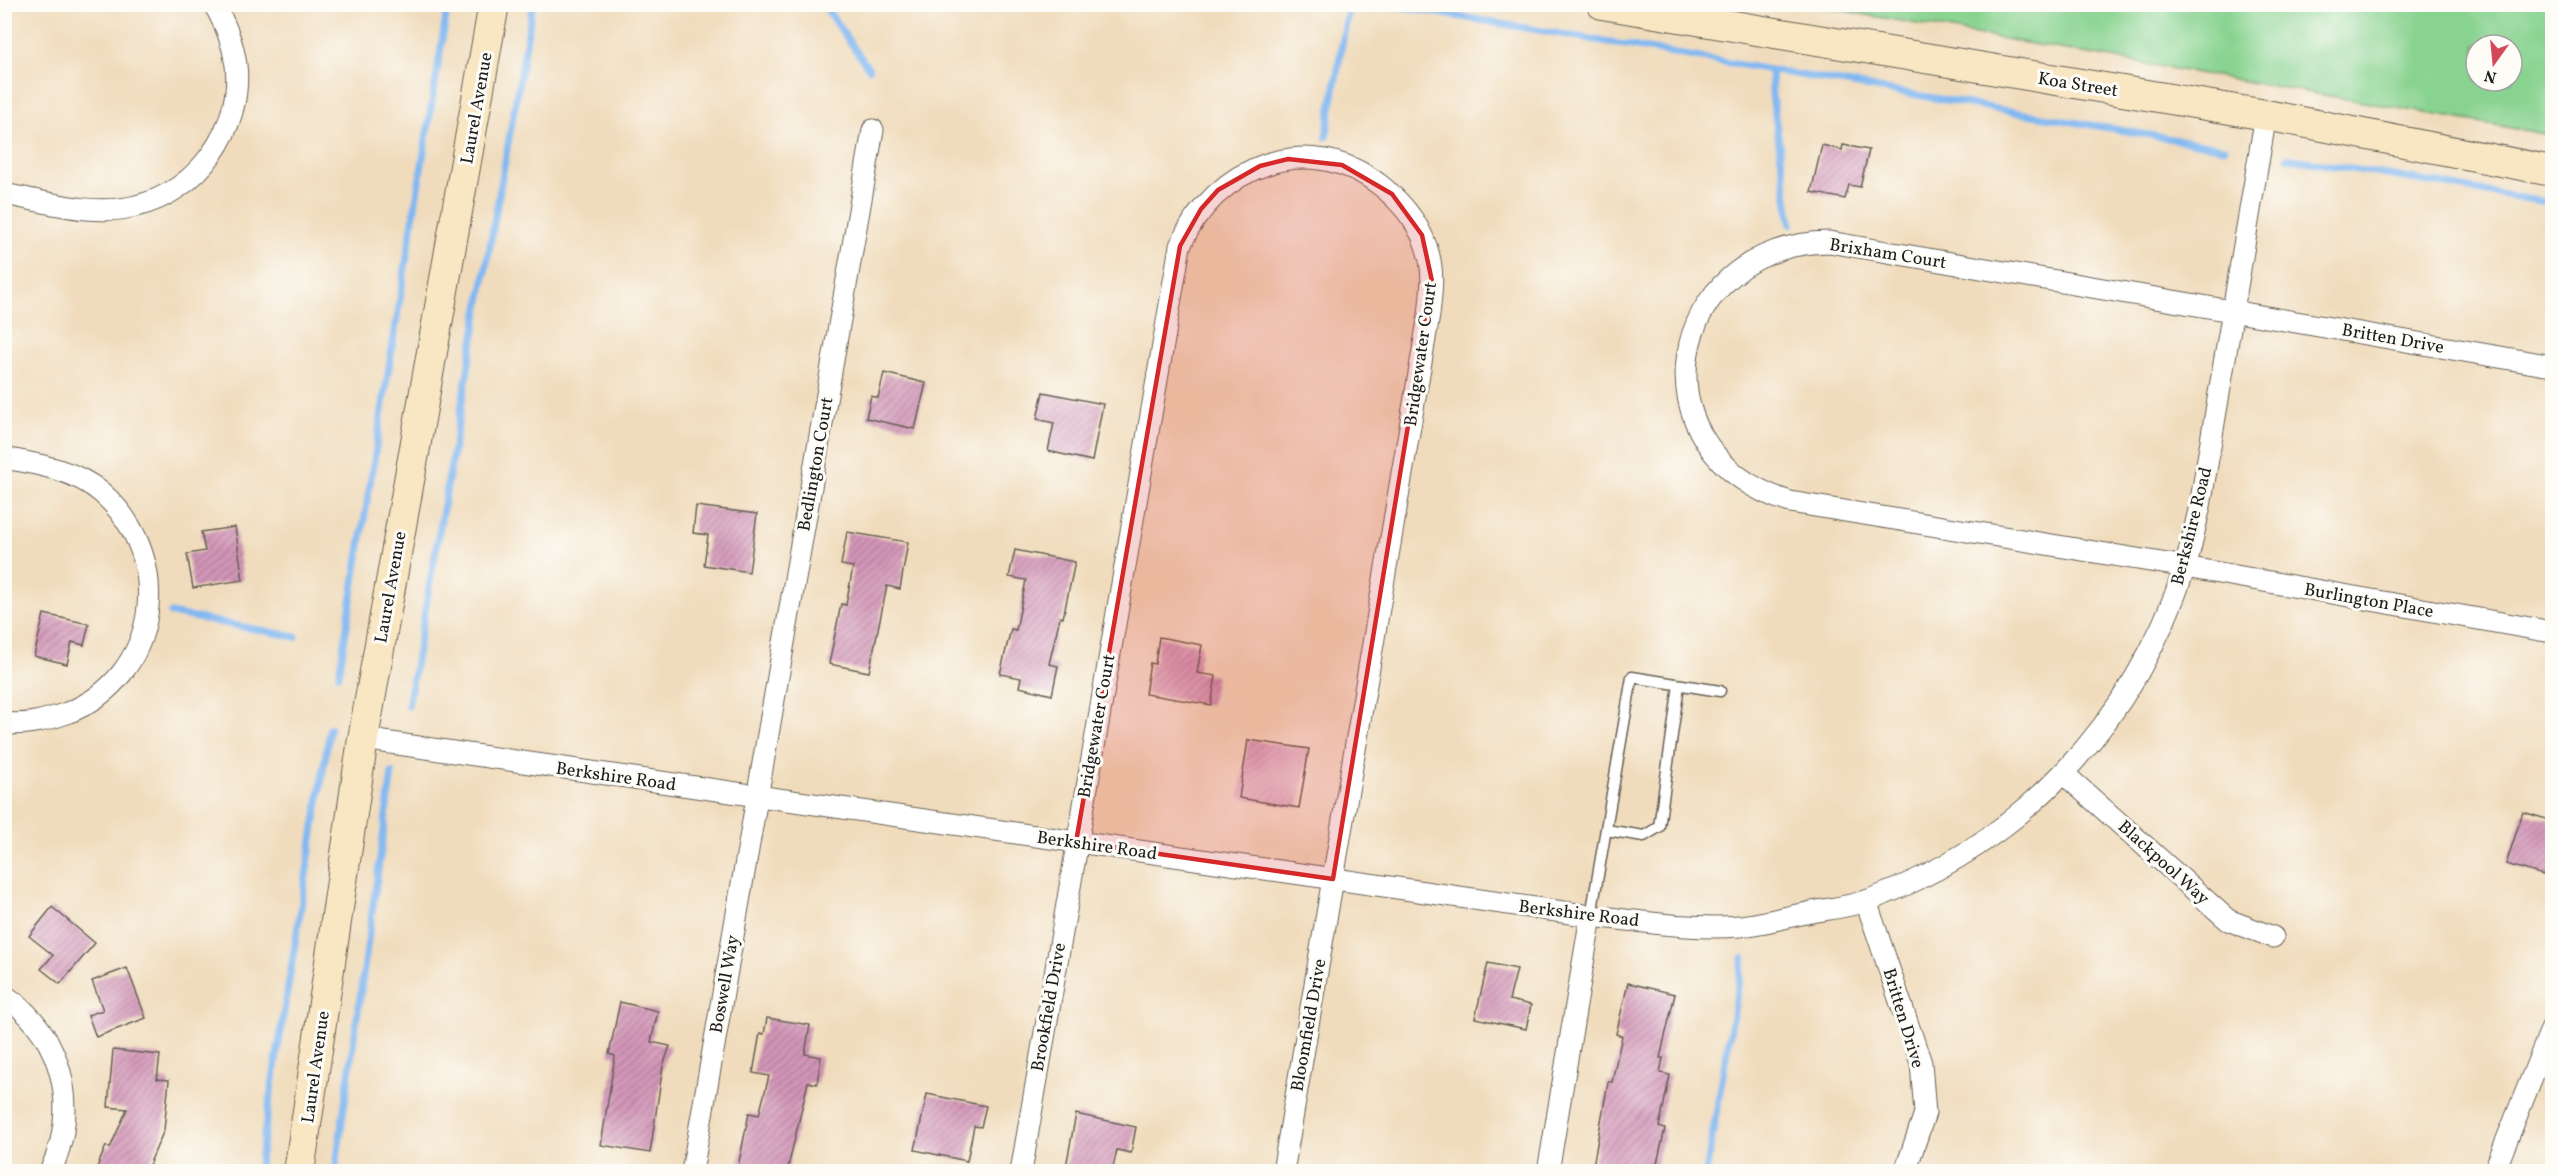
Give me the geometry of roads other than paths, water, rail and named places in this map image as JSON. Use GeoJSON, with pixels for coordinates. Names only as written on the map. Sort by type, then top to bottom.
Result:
{"type":"FeatureCollection","features":[{"type":"Feature","properties":{"kind":"main road","name":"Laurel Avenue"},"geometry":{"type":"LineString","coordinates":[[300,1172],[363,739],[494,4]]}},
{"type":"Feature","properties":{"kind":"main road","name":"Koa Street"},"geometry":{"type":"LineString","coordinates":[[1602,4],[2266,115],[2553,171]]}},
{"type":"Feature","properties":{"kind":"street"},"geometry":{"type":"LineString","coordinates":[[4,194],[85,208],[112,210],[157,200],[194,176],[218,146],[227,128],[236,86],[232,44],[214,4]]}},
{"type":"Feature","properties":{"kind":"street","name":"Berkshire Road"},"geometry":{"type":"LineString","coordinates":[[363,739],[1591,916],[1669,924],[1740,926],[1866,901],[1916,880],[1970,850],[2018,817],[2063,773],[2095,737],[2136,678],[2164,620],[2185,567],[2200,506],[2266,115]]}},
{"type":"Feature","properties":{"kind":"street","name":"Bedlington Court"},"geometry":{"type":"LineString","coordinates":[[757,797],[873,130]]}},
{"type":"Feature","properties":{"kind":"street","name":"Bridgewater Court"},"geometry":{"type":"LineString","coordinates":[[1076,842],[1180,246],[1201,209],[1218,190],[1239,175],[1260,166],[1288,159],[1314,159],[1342,165],[1370,178],[1392,194],[1412,215],[1422,235],[1429,256],[1432,281],[1429,315],[1333,879]]}},
{"type":"Feature","properties":{"kind":"street","name":"Brixham Court"},"geometry":{"type":"LineString","coordinates":[[2185,567],[1790,502],[1770,496],[1733,473],[1706,443],[1690,406],[1686,385],[1687,358],[1693,333],[1704,308],[1719,288],[1756,259],[1784,247],[1807,242],[1829,242],[2234,311]]}},
{"type":"Feature","properties":{"kind":"street","name":"Britten Drive"},"geometry":{"type":"LineString","coordinates":[[2234,311],[2553,366]]}},
{"type":"Feature","properties":{"kind":"street"},"geometry":{"type":"LineString","coordinates":[[4,458],[70,474],[101,493],[122,516],[137,540],[148,578],[149,602],[144,630],[131,660],[117,679],[98,697],[55,717],[32,723],[4,723]]}},
{"type":"Feature","properties":{"kind":"street","name":"Burlington Place"},"geometry":{"type":"LineString","coordinates":[[2185,567],[2553,632]]}},
{"type":"Feature","properties":{"kind":"street","name":"Blackpool Way"},"geometry":{"type":"LineString","coordinates":[[2063,773],[2228,920],[2273,937]]}},
{"type":"Feature","properties":{"kind":"street","name":"Boswell Way"},"geometry":{"type":"LineString","coordinates":[[692,1172],[757,797]]}},
{"type":"Feature","properties":{"kind":"street","name":"Brookfield Drive"},"geometry":{"type":"LineString","coordinates":[[1021,1172],[1076,842]]}},
{"type":"Feature","properties":{"kind":"street","name":"Bloomfield Drive"},"geometry":{"type":"LineString","coordinates":[[1283,1172],[1333,879]]}},
{"type":"Feature","properties":{"kind":"street","name":"Britten Drive"},"geometry":{"type":"LineString","coordinates":[[1866,901],[1921,1063],[1924,1113],[1905,1172]]}},
{"type":"Feature","properties":{"kind":"street"},"geometry":{"type":"LineString","coordinates":[[1548,1172],[1591,916]]}},
{"type":"Feature","properties":{"kind":"street"},"geometry":{"type":"LineString","coordinates":[[4,996],[29,1016],[44,1034],[61,1069],[65,1088],[65,1121],[62,1142],[50,1172]]}},
{"type":"Feature","properties":{"kind":"street"},"geometry":{"type":"LineString","coordinates":[[2494,1172],[2553,1027]]}},
{"type":"Feature","properties":{"kind":"lane"},"geometry":{"type":"LineString","coordinates":[[1591,916],[1632,677],[1720,691]]}},
{"type":"Feature","properties":{"kind":"lane"},"geometry":{"type":"LineString","coordinates":[[1606,830],[1644,836],[1659,827],[1679,685]]}},
{"type":"Feature","properties":{"kind":"waterway"},"geometry":{"type":"LineString","coordinates":[[339,675],[448,4]]}},
{"type":"Feature","properties":{"kind":"waterway"},"geometry":{"type":"LineString","coordinates":[[408,706],[533,4]]}},
{"type":"Feature","properties":{"kind":"waterway"},"geometry":{"type":"LineString","coordinates":[[823,4],[869,69]]}},
{"type":"Feature","properties":{"kind":"waterway"},"geometry":{"type":"LineString","coordinates":[[1326,137],[1349,4]]}},
{"type":"Feature","properties":{"kind":"waterway"},"geometry":{"type":"LineString","coordinates":[[1386,4],[2225,148]]}},
{"type":"Feature","properties":{"kind":"waterway"},"geometry":{"type":"LineString","coordinates":[[1771,70],[1772,95],[1791,224]]}},
{"type":"Feature","properties":{"kind":"waterway"},"geometry":{"type":"LineString","coordinates":[[2287,158],[2552,203]]}},
{"type":"Feature","properties":{"kind":"waterway"},"geometry":{"type":"LineString","coordinates":[[171,613],[296,637]]}},
{"type":"Feature","properties":{"kind":"waterway"},"geometry":{"type":"LineString","coordinates":[[258,1172],[330,728]]}},
{"type":"Feature","properties":{"kind":"waterway"},"geometry":{"type":"LineString","coordinates":[[335,1172],[392,773]]}},
{"type":"Feature","properties":{"kind":"waterway"},"geometry":{"type":"LineString","coordinates":[[1706,1172],[1743,958]]}}]}
